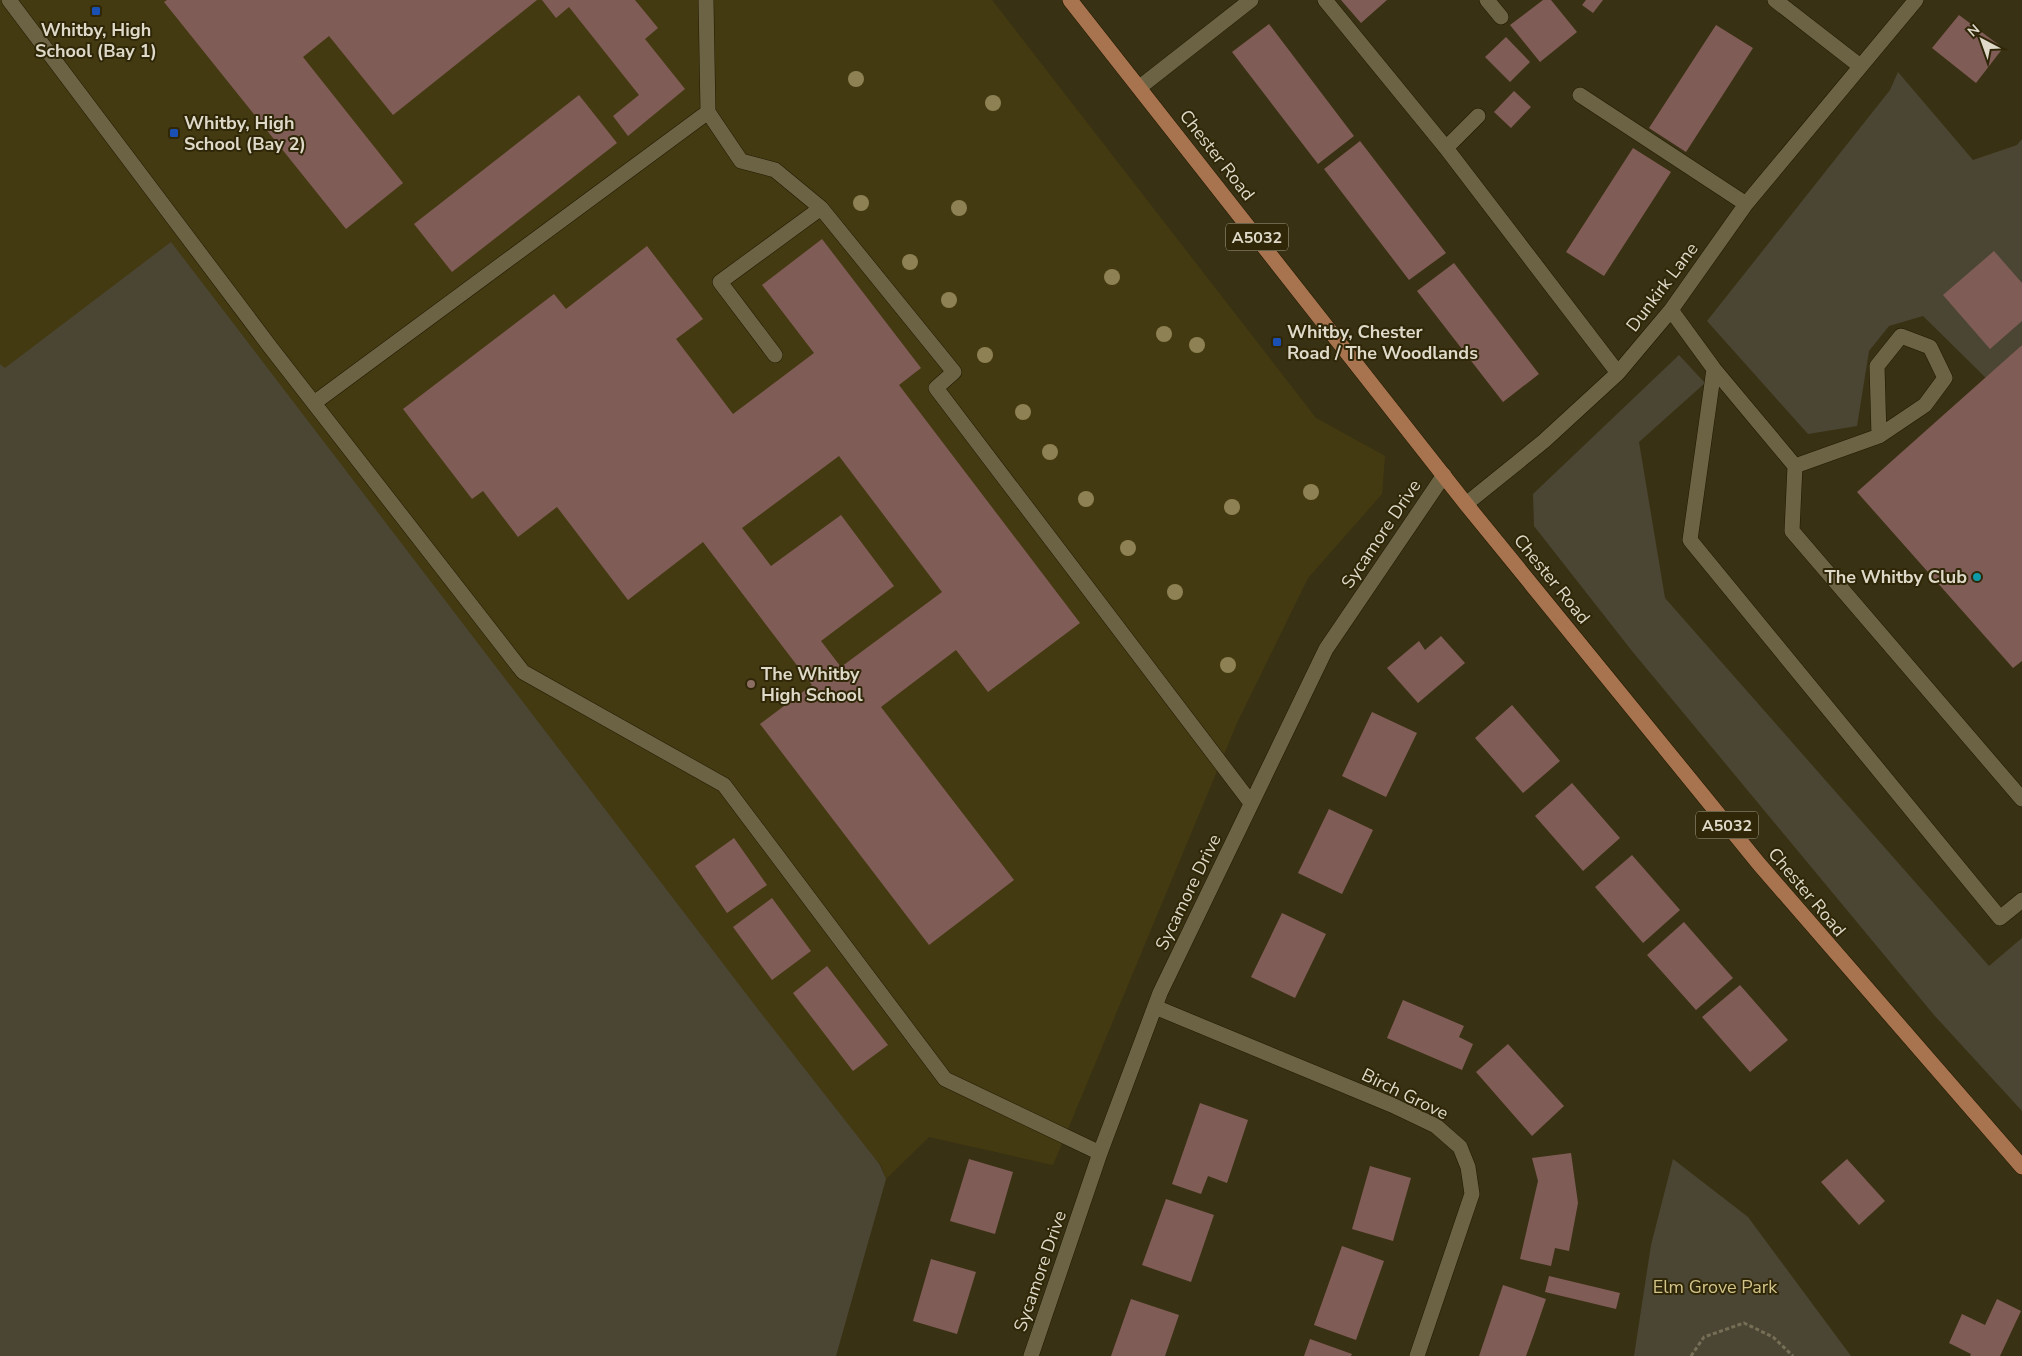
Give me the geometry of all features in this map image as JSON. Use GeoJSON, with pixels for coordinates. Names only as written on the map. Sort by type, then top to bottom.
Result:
{"type":"FeatureCollection","features":[{"type":"Feature","properties":{"kind":"main road","name":"Chester Road"},"geometry":{"type":"LineString","coordinates":[[1070,0],[1466,504],[1759,864],[2022,1167]]}},
{"type":"Feature","properties":{"kind":"street"},"geometry":{"type":"LineString","coordinates":[[9,0],[314,403],[523,672],[724,786],[945,1079],[1100,1152]]}},
{"type":"Feature","properties":{"kind":"street"},"geometry":{"type":"LineString","coordinates":[[706,0],[708,112],[741,161],[775,170],[820,208],[954,372],[936,388],[1251,803]]}},
{"type":"Feature","properties":{"kind":"street"},"geometry":{"type":"LineString","coordinates":[[1140,87],[1251,0]]}},
{"type":"Feature","properties":{"kind":"street"},"geometry":{"type":"LineString","coordinates":[[1325,0],[1446,148],[1618,374]]}},
{"type":"Feature","properties":{"kind":"street"},"geometry":{"type":"LineString","coordinates":[[1487,0],[1501,18]]}},
{"type":"Feature","properties":{"kind":"street"},"geometry":{"type":"LineString","coordinates":[[1775,0],[1860,66]]}},
{"type":"Feature","properties":{"kind":"street","name":"Dunkirk Lane"},"geometry":{"type":"LineString","coordinates":[[1466,504],[1544,441],[1618,374],[1671,310],[1746,204],[1916,0]]}},
{"type":"Feature","properties":{"kind":"street"},"geometry":{"type":"LineString","coordinates":[[1580,95],[1746,204]]}},
{"type":"Feature","properties":{"kind":"street"},"geometry":{"type":"LineString","coordinates":[[314,403],[708,112]]}},
{"type":"Feature","properties":{"kind":"street"},"geometry":{"type":"LineString","coordinates":[[1446,148],[1478,116]]}},
{"type":"Feature","properties":{"kind":"street"},"geometry":{"type":"LineString","coordinates":[[775,355],[720,282],[820,208]]}},
{"type":"Feature","properties":{"kind":"street"},"geometry":{"type":"LineString","coordinates":[[1671,310],[1714,369],[1795,466],[1792,531],[2022,799]]}},
{"type":"Feature","properties":{"kind":"street"},"geometry":{"type":"LineString","coordinates":[[1795,466],[1879,436],[1925,405],[1945,378],[1930,347],[1901,336],[1877,366],[1879,436]]}},
{"type":"Feature","properties":{"kind":"street"},"geometry":{"type":"LineString","coordinates":[[1714,369],[1690,540],[2000,918],[2022,900]]}},
{"type":"Feature","properties":{"kind":"street","name":"Sycamore Drive"},"geometry":{"type":"LineString","coordinates":[[1031,1356],[1100,1152],[1155,1007],[1326,649],[1444,475]]}},
{"type":"Feature","properties":{"kind":"street","name":"Birch Grove"},"geometry":{"type":"LineString","coordinates":[[1155,1007],[1392,1105],[1436,1126],[1460,1147],[1468,1168],[1472,1194],[1418,1356]]}},
{"type":"Feature","properties":{"kind":"path"},"geometry":{"type":"LineString","coordinates":[[1691,1356],[1704,1337],[1744,1323],[1773,1336],[1793,1356]]}},
{"type":"Feature","properties":{"kind":"shaded area","name":"The Whitby High School"},"geometry":{"type":"Polygon","coordinates":[[[0,0],[992,0],[1316,418],[1385,456],[1382,494],[1308,578],[1237,723],[1053,1165],[929,1137],[886,1179],[881,1165],[0,364],[0,0]]]}},
{"type":"Feature","properties":{"kind":"green space"},"geometry":{"type":"Polygon","coordinates":[[[1898,72],[1973,160],[2017,145],[2022,139],[2022,345],[1986,378],[1923,316],[1889,326],[1869,351],[1857,426],[1808,434],[1707,321],[1890,90],[1898,72]]]}},
{"type":"Feature","properties":{"kind":"green space"},"geometry":{"type":"Polygon","coordinates":[[[171,242],[757,1008],[880,1165],[886,1179],[836,1356],[0,1356],[0,364],[5,368],[171,242]]]}},
{"type":"Feature","properties":{"kind":"green space"},"geometry":{"type":"Polygon","coordinates":[[[1679,355],[1705,383],[1639,442],[1665,598],[1989,966],[2022,938],[2022,1111],[1934,1015],[1632,651],[1534,526],[1533,494],[1679,355]]]}},
{"type":"Feature","properties":{"kind":"green space","name":"Elm Grove Park"},"geometry":{"type":"Polygon","coordinates":[[[1673,1159],[1748,1217],[1851,1356],[1634,1356],[1651,1245],[1673,1159]]]}},
{"type":"Feature","properties":{"kind":"building"},"geometry":{"type":"Polygon","coordinates":[[[167,0],[537,0],[393,115],[329,36],[303,57],[403,183],[346,229],[164,2],[167,0]]]}},
{"type":"Feature","properties":{"kind":"building"},"geometry":{"type":"Polygon","coordinates":[[[542,0],[635,0],[658,28],[645,39],[685,89],[628,136],[613,116],[639,95],[569,7],[556,18],[542,0]]]}},
{"type":"Feature","properties":{"kind":"building"},"geometry":{"type":"Polygon","coordinates":[[[1341,0],[1387,0],[1361,23],[1341,0]]]}},
{"type":"Feature","properties":{"kind":"building"},"geometry":{"type":"Polygon","coordinates":[[[1543,0],[1551,0],[1577,32],[1540,62],[1510,25],[1543,0]]]}},
{"type":"Feature","properties":{"kind":"building"},"geometry":{"type":"Polygon","coordinates":[[[1586,0],[1603,0],[1593,13],[1582,5],[1586,0]]]}},
{"type":"Feature","properties":{"kind":"building"},"geometry":{"type":"Polygon","coordinates":[[[1959,15],[2003,48],[1976,83],[1932,48],[1959,15]]]}},
{"type":"Feature","properties":{"kind":"building"},"geometry":{"type":"Polygon","coordinates":[[[1269,24],[1354,136],[1318,164],[1232,52],[1269,24]]]}},
{"type":"Feature","properties":{"kind":"building"},"geometry":{"type":"Polygon","coordinates":[[[1716,25],[1753,48],[1686,152],[1649,128],[1716,25]]]}},
{"type":"Feature","properties":{"kind":"building"},"geometry":{"type":"Polygon","coordinates":[[[1506,37],[1530,62],[1510,82],[1485,57],[1506,37]]]}},
{"type":"Feature","properties":{"kind":"building"},"geometry":{"type":"Polygon","coordinates":[[[1514,91],[1531,107],[1511,128],[1494,112],[1514,91]]]}},
{"type":"Feature","properties":{"kind":"building"},"geometry":{"type":"Polygon","coordinates":[[[579,95],[617,143],[452,272],[414,224],[579,95]]]}},
{"type":"Feature","properties":{"kind":"building"},"geometry":{"type":"Polygon","coordinates":[[[1360,141],[1446,253],[1409,280],[1324,169],[1360,141]]]}},
{"type":"Feature","properties":{"kind":"building"},"geometry":{"type":"Polygon","coordinates":[[[1633,148],[1671,172],[1604,276],[1566,252],[1633,148]]]}},
{"type":"Feature","properties":{"kind":"building"},"geometry":{"type":"Polygon","coordinates":[[[822,239],[921,368],[899,385],[1080,623],[988,692],[956,650],[881,707],[1014,880],[929,945],[760,724],[812,685],[703,542],[628,600],[557,507],[518,537],[483,491],[472,499],[403,409],[554,294],[566,309],[647,246],[703,319],[676,339],[733,414],[814,353],[762,285],[822,239]],[[839,456],[742,528],[771,566],[841,515],[894,586],[821,641],[841,667],[942,592],[839,456]]]}},
{"type":"Feature","properties":{"kind":"building"},"geometry":{"type":"Polygon","coordinates":[[[1994,251],[2022,283],[2022,321],[1990,349],[1943,295],[1994,251]]]}},
{"type":"Feature","properties":{"kind":"building"},"geometry":{"type":"Polygon","coordinates":[[[1454,263],[1539,374],[1503,402],[1417,291],[1454,263]]]}},
{"type":"Feature","properties":{"kind":"building","name":"The Whitby Club"},"geometry":{"type":"Polygon","coordinates":[[[2022,345],[2022,661],[2013,668],[1857,492],[2022,345]]]}},
{"type":"Feature","properties":{"kind":"building"},"geometry":{"type":"Polygon","coordinates":[[[1441,636],[1465,663],[1418,703],[1387,668],[1419,641],[1425,650],[1441,636]]]}},
{"type":"Feature","properties":{"kind":"building"},"geometry":{"type":"Polygon","coordinates":[[[1512,705],[1560,761],[1523,793],[1475,738],[1512,705]]]}},
{"type":"Feature","properties":{"kind":"building"},"geometry":{"type":"Polygon","coordinates":[[[1372,712],[1417,733],[1386,797],[1342,776],[1372,712]]]}},
{"type":"Feature","properties":{"kind":"building"},"geometry":{"type":"Polygon","coordinates":[[[1572,783],[1620,838],[1583,871],[1535,816],[1572,783]]]}},
{"type":"Feature","properties":{"kind":"building"},"geometry":{"type":"Polygon","coordinates":[[[1329,809],[1373,830],[1342,894],[1298,873],[1329,809]]]}},
{"type":"Feature","properties":{"kind":"building"},"geometry":{"type":"Polygon","coordinates":[[[734,838],[767,885],[727,913],[695,866],[734,838]]]}},
{"type":"Feature","properties":{"kind":"building"},"geometry":{"type":"Polygon","coordinates":[[[1632,855],[1680,910],[1643,943],[1595,887],[1632,855]]]}},
{"type":"Feature","properties":{"kind":"building"},"geometry":{"type":"Polygon","coordinates":[[[772,898],[811,951],[772,980],[733,927],[772,898]]]}},
{"type":"Feature","properties":{"kind":"building"},"geometry":{"type":"Polygon","coordinates":[[[1282,913],[1326,934],[1295,998],[1251,977],[1282,913]]]}},
{"type":"Feature","properties":{"kind":"building"},"geometry":{"type":"Polygon","coordinates":[[[1684,922],[1733,978],[1696,1010],[1647,955],[1684,922]]]}},
{"type":"Feature","properties":{"kind":"building"},"geometry":{"type":"Polygon","coordinates":[[[827,966],[888,1045],[853,1071],[793,993],[827,966]]]}},
{"type":"Feature","properties":{"kind":"building"},"geometry":{"type":"Polygon","coordinates":[[[1740,985],[1788,1040],[1750,1072],[1702,1017],[1740,985]]]}},
{"type":"Feature","properties":{"kind":"building"},"geometry":{"type":"Polygon","coordinates":[[[1403,1000],[1464,1026],[1459,1037],[1473,1044],[1462,1070],[1387,1038],[1403,1000]]]}},
{"type":"Feature","properties":{"kind":"building"},"geometry":{"type":"Polygon","coordinates":[[[1508,1044],[1564,1106],[1532,1136],[1476,1072],[1508,1044]]]}},
{"type":"Feature","properties":{"kind":"building"},"geometry":{"type":"Polygon","coordinates":[[[1200,1103],[1248,1120],[1227,1183],[1208,1176],[1201,1194],[1172,1184],[1200,1103]]]}},
{"type":"Feature","properties":{"kind":"building"},"geometry":{"type":"Polygon","coordinates":[[[1571,1153],[1578,1203],[1569,1251],[1555,1248],[1551,1266],[1520,1259],[1538,1181],[1532,1158],[1571,1153]]]}},
{"type":"Feature","properties":{"kind":"building"},"geometry":{"type":"Polygon","coordinates":[[[969,1159],[1013,1172],[995,1234],[950,1221],[969,1159]]]}},
{"type":"Feature","properties":{"kind":"building"},"geometry":{"type":"Polygon","coordinates":[[[1847,1159],[1885,1201],[1859,1225],[1821,1182],[1847,1159]]]}},
{"type":"Feature","properties":{"kind":"building"},"geometry":{"type":"Polygon","coordinates":[[[1370,1166],[1411,1178],[1393,1241],[1352,1229],[1370,1166]]]}},
{"type":"Feature","properties":{"kind":"building"},"geometry":{"type":"Polygon","coordinates":[[[1166,1199],[1214,1215],[1191,1282],[1142,1265],[1166,1199]]]}},
{"type":"Feature","properties":{"kind":"building"},"geometry":{"type":"Polygon","coordinates":[[[1342,1246],[1384,1261],[1356,1340],[1314,1325],[1342,1246]]]}},
{"type":"Feature","properties":{"kind":"building"},"geometry":{"type":"Polygon","coordinates":[[[931,1259],[976,1272],[957,1334],[913,1321],[931,1259]]]}},
{"type":"Feature","properties":{"kind":"building"},"geometry":{"type":"Polygon","coordinates":[[[1549,1276],[1620,1293],[1616,1309],[1545,1292],[1549,1276]]]}},
{"type":"Feature","properties":{"kind":"building"},"geometry":{"type":"Polygon","coordinates":[[[1503,1285],[1546,1299],[1526,1356],[1479,1356],[1503,1285]]]}},
{"type":"Feature","properties":{"kind":"building"},"geometry":{"type":"Polygon","coordinates":[[[1131,1299],[1179,1315],[1165,1356],[1111,1356],[1131,1299]]]}},
{"type":"Feature","properties":{"kind":"building"},"geometry":{"type":"Polygon","coordinates":[[[1997,1299],[2021,1311],[2000,1356],[1970,1356],[1971,1354],[1949,1343],[1962,1314],[1985,1325],[1997,1299]]]}},
{"type":"Feature","properties":{"kind":"building"},"geometry":{"type":"Polygon","coordinates":[[[1310,1339],[1352,1354],[1351,1356],[1304,1356],[1310,1339]]]}},
{"type":"Feature","properties":{"kind":"place","name":"Whitby, High School (Bay 1)"},"geometry":{"type":"Point","coordinates":[96,11]}},
{"type":"Feature","properties":{"kind":"place","name":"Whitby, High School (Bay 2)"},"geometry":{"type":"Point","coordinates":[174,133]}},
{"type":"Feature","properties":{"kind":"place","name":"Whitby, Chester Road / The Woodlands"},"geometry":{"type":"Point","coordinates":[1277,342]}},
{"type":"Feature","properties":{"kind":"place","name":"The Whitby Club"},"geometry":{"type":"Point","coordinates":[1977,577]}},
{"type":"Feature","properties":{"kind":"place","name":"The Whitby High School"},"geometry":{"type":"Point","coordinates":[751,684]}}]}
